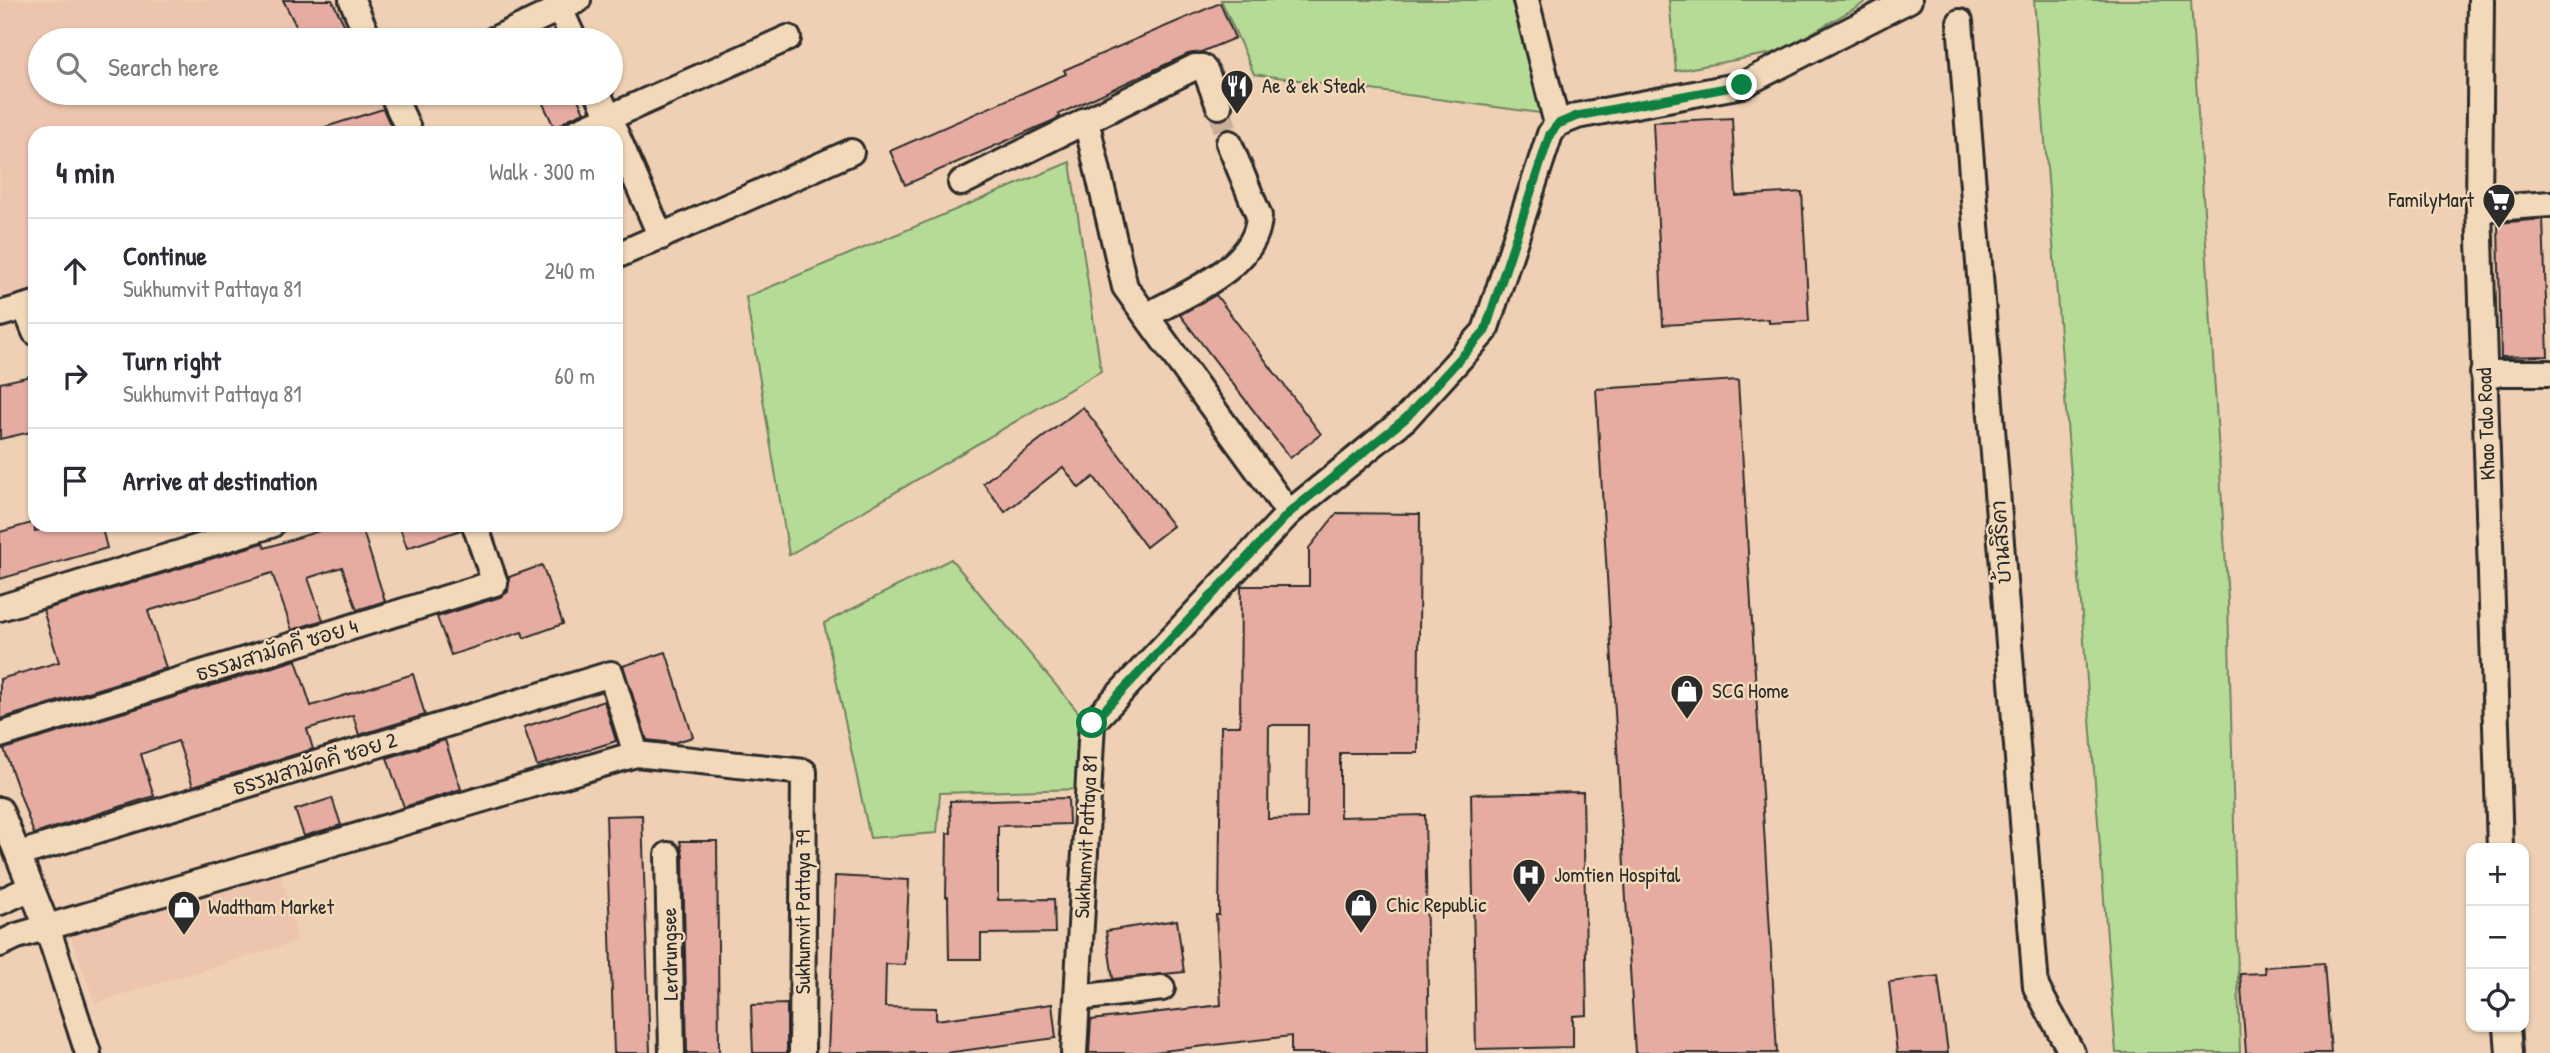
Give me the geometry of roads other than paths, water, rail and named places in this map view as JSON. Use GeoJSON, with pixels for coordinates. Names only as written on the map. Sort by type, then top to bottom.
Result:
{"type":"FeatureCollection","features":[{"type":"Feature","properties":{"kind":"street"},"geometry":{"type":"LineString","coordinates":[[352,0],[364,28]]}},
{"type":"Feature","properties":{"kind":"street"},"geometry":{"type":"LineString","coordinates":[[1526,0],[1558,124],[1577,116],[1742,85],[1909,0]]}},
{"type":"Feature","properties":{"kind":"street","name":"Khao Talo Road"},"geometry":{"type":"LineString","coordinates":[[2481,0],[2479,209],[2500,843]]}},
{"type":"Feature","properties":{"kind":"street"},"geometry":{"type":"LineString","coordinates":[[516,28],[564,3],[571,28]]}},
{"type":"Feature","properties":{"kind":"street","name":"บ้านสิริคา"},"geometry":{"type":"LineString","coordinates":[[1960,22],[2036,987],[2072,1053]]}},
{"type":"Feature","properties":{"kind":"street"},"geometry":{"type":"LineString","coordinates":[[617,126],[788,38]]}},
{"type":"Feature","properties":{"kind":"street"},"geometry":{"type":"LineString","coordinates":[[961,183],[1195,67],[1202,67],[1206,72],[1219,106]]}},
{"type":"Feature","properties":{"kind":"street"},"geometry":{"type":"LineString","coordinates":[[398,105],[407,126]]}},
{"type":"Feature","properties":{"kind":"street"},"geometry":{"type":"LineString","coordinates":[[603,105],[612,126]]}},
{"type":"Feature","properties":{"kind":"street"},"geometry":{"type":"LineString","coordinates":[[1086,120],[1125,286],[1289,513]]}},
{"type":"Feature","properties":{"kind":"street","name":"Sukhumvit Pattaya 81"},"geometry":{"type":"LineString","coordinates":[[1074,1053],[1092,723],[1289,513],[1406,418],[1485,331],[1550,134],[1558,124]]}},
{"type":"Feature","properties":{"kind":"street"},"geometry":{"type":"LineString","coordinates":[[1146,316],[1224,272],[1255,239],[1259,216],[1229,144]]}},
{"type":"Feature","properties":{"kind":"street"},"geometry":{"type":"LineString","coordinates":[[623,151],[661,237]]}},
{"type":"Feature","properties":{"kind":"street"},"geometry":{"type":"LineString","coordinates":[[623,253],[852,152]]}},
{"type":"Feature","properties":{"kind":"street"},"geometry":{"type":"LineString","coordinates":[[2479,209],[2550,204]]}},
{"type":"Feature","properties":{"kind":"street"},"geometry":{"type":"LineString","coordinates":[[0,314],[28,306]]}},
{"type":"Feature","properties":{"kind":"street"},"geometry":{"type":"LineString","coordinates":[[2483,373],[2550,373]]}},
{"type":"Feature","properties":{"kind":"street"},"geometry":{"type":"LineString","coordinates":[[0,608],[248,532]]}},
{"type":"Feature","properties":{"kind":"street","name":"ธรรมสามัคคี ซอย 4"},"geometry":{"type":"LineString","coordinates":[[0,735],[495,583],[477,532]]}},
{"type":"Feature","properties":{"kind":"street","name":"ธรรมสามัคคี ซอย 2"},"geometry":{"type":"LineString","coordinates":[[19,854],[611,674],[636,754]]}},
{"type":"Feature","properties":{"kind":"street"},"geometry":{"type":"LineString","coordinates":[[0,944],[47,927],[636,754]]}},
{"type":"Feature","properties":{"kind":"street","name":"Sukhumvit Pattaya 79"},"geometry":{"type":"LineString","coordinates":[[636,754],[804,772],[802,1053]]}},
{"type":"Feature","properties":{"kind":"street"},"geometry":{"type":"LineString","coordinates":[[0,810],[47,927],[88,1053]]}},
{"type":"Feature","properties":{"kind":"street","name":"Lerdrungsee"},"geometry":{"type":"LineString","coordinates":[[668,855],[672,1053]]}},
{"type":"Feature","properties":{"kind":"street"},"geometry":{"type":"LineString","coordinates":[[0,902],[30,888]]}},
{"type":"Feature","properties":{"kind":"street"},"geometry":{"type":"LineString","coordinates":[[1078,998],[1162,988]]}},
{"type":"Feature","properties":{"kind":"street"},"geometry":{"type":"LineString","coordinates":[[2507,1032],[2509,1053]]}},
{"type":"Feature","properties":{"kind":"tunnel"},"geometry":{"type":"LineString","coordinates":[[1219,106],[1229,143]]}},
{"type":"Feature","properties":{"kind":"place","name":"Ae & ek Steak"},"geometry":{"type":"Point","coordinates":[1237,116]}},
{"type":"Feature","properties":{"kind":"place","name":"FamilyMart"},"geometry":{"type":"Point","coordinates":[2499,230]}},
{"type":"Feature","properties":{"kind":"place","name":"SCG Home"},"geometry":{"type":"Point","coordinates":[1687,721]}},
{"type":"Feature","properties":{"kind":"place","name":"Jomtien Hospital"},"geometry":{"type":"Point","coordinates":[1529,905]}},
{"type":"Feature","properties":{"kind":"place","name":"Chic Republic"},"geometry":{"type":"Point","coordinates":[1361,935]}},
{"type":"Feature","properties":{"kind":"place","name":"Wadtham Market"},"geometry":{"type":"Point","coordinates":[184,937]}}]}
